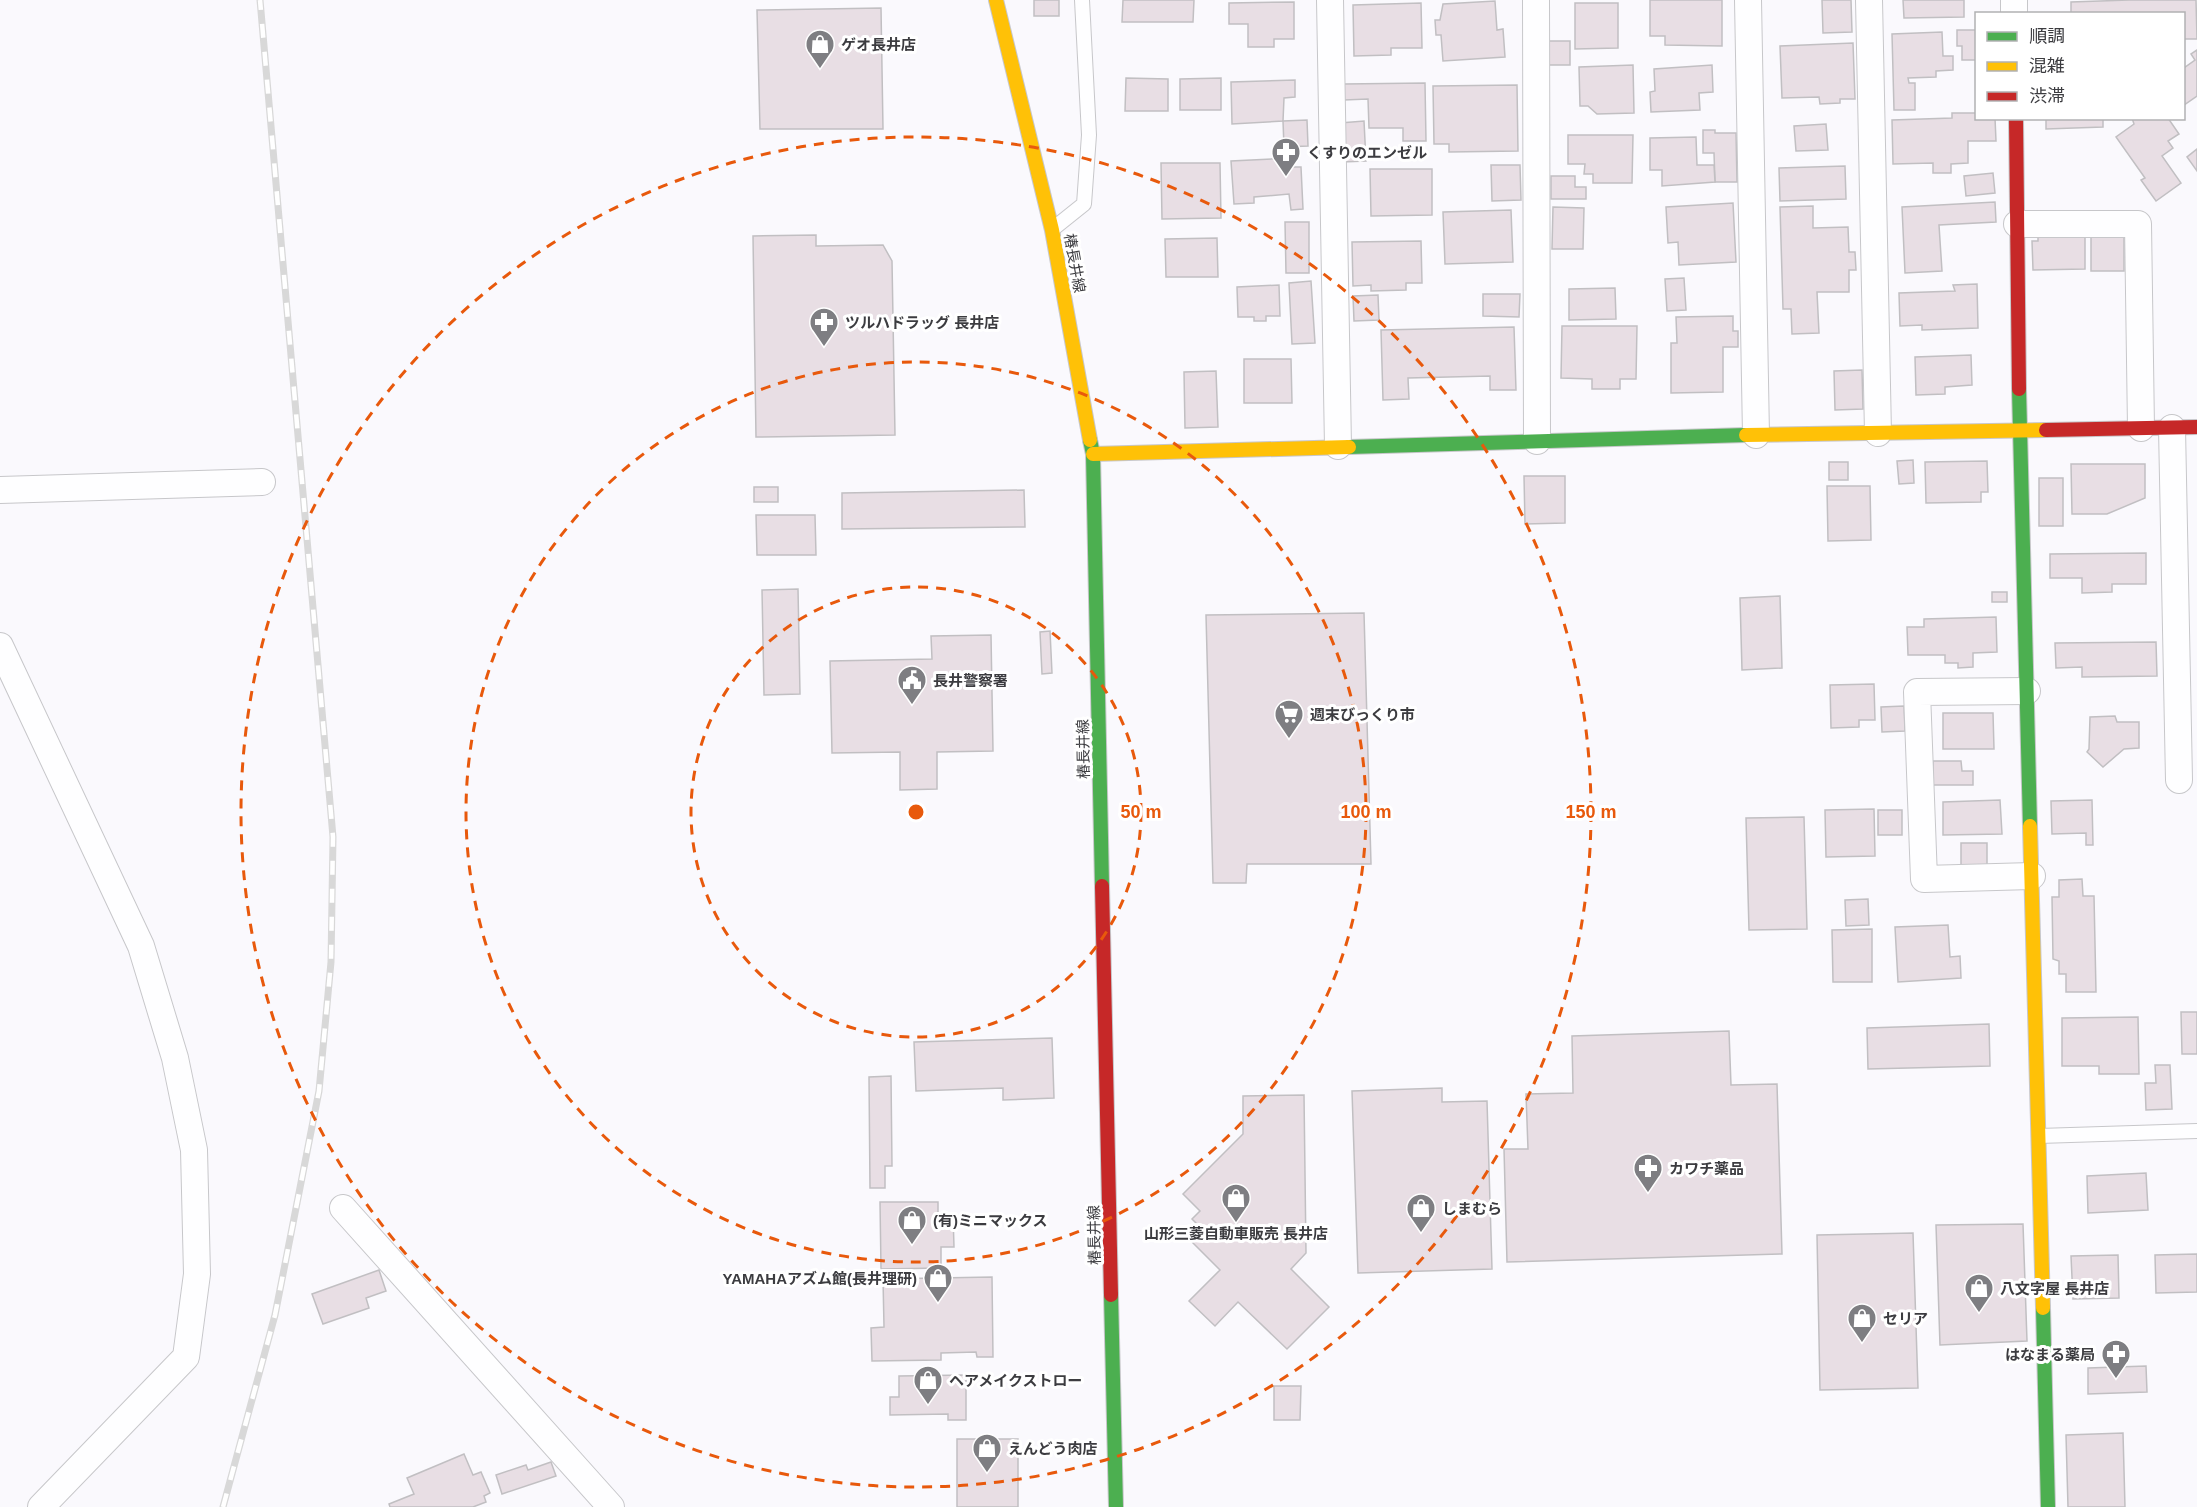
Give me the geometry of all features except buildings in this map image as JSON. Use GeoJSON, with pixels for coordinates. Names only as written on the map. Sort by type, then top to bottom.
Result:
{"type":"FeatureCollection","features":[{"type":"Feature","properties":{"kind":"street","name":"椿長井線"},"geometry":{"type":"LineString","coordinates":[[996,0],[1023,120],[1052,230],[1093,454],[1116,1507]]}},
{"type":"Feature","properties":{"kind":"street"},"geometry":{"type":"LineString","coordinates":[[1330,0],[1338,446]]}},
{"type":"Feature","properties":{"kind":"street"},"geometry":{"type":"LineString","coordinates":[[1536,0],[1537,441]]}},
{"type":"Feature","properties":{"kind":"street"},"geometry":{"type":"LineString","coordinates":[[1748,0],[1756,435]]}},
{"type":"Feature","properties":{"kind":"street"},"geometry":{"type":"LineString","coordinates":[[1869,0],[1878,433]]}},
{"type":"Feature","properties":{"kind":"street"},"geometry":{"type":"LineString","coordinates":[[2016,120],[2020,430],[2048,1507]]}},
{"type":"Feature","properties":{"kind":"street"},"geometry":{"type":"LineString","coordinates":[[2017,224],[2138,224],[2141,428]]}},
{"type":"Feature","properties":{"kind":"street"},"geometry":{"type":"LineString","coordinates":[[1093,454],[1756,435],[2185,427],[2179,780]]}},
{"type":"Feature","properties":{"kind":"street"},"geometry":{"type":"LineString","coordinates":[[0,490],[262,482]]}},
{"type":"Feature","properties":{"kind":"street"},"geometry":{"type":"LineString","coordinates":[[0,646],[141,946],[175,1058],[194,1150],[197,1274],[186,1357],[41,1507]]}},
{"type":"Feature","properties":{"kind":"street"},"geometry":{"type":"LineString","coordinates":[[2027,691],[1917,692],[1924,879],[2032,876]]}},
{"type":"Feature","properties":{"kind":"street"},"geometry":{"type":"LineString","coordinates":[[343,1208],[612,1507]]}},
{"type":"Feature","properties":{"kind":"lane"},"geometry":{"type":"LineString","coordinates":[[1052,230],[1084,204],[1089,135],[1082,0]]}},
{"type":"Feature","properties":{"kind":"lane"},"geometry":{"type":"LineString","coordinates":[[2039,1136],[2197,1131]]}},
{"type":"Feature","properties":{"kind":"railway"},"geometry":{"type":"LineString","coordinates":[[223,1507],[275,1315],[319,1091],[331,962],[333,837],[260,0]]}},
{"type":"Feature","properties":{"kind":"traffic: fast"},"geometry":{"type":"LineString","coordinates":[[2019,389],[2030,826]]}},
{"type":"Feature","properties":{"kind":"traffic: fast"},"geometry":{"type":"LineString","coordinates":[[1349,447],[1746,435]]}},
{"type":"Feature","properties":{"kind":"traffic: fast"},"geometry":{"type":"LineString","coordinates":[[1090,440],[1093,454],[1102,886]]}},
{"type":"Feature","properties":{"kind":"traffic: fast"},"geometry":{"type":"LineString","coordinates":[[1111,1295],[1116,1507]]}},
{"type":"Feature","properties":{"kind":"traffic: fast"},"geometry":{"type":"LineString","coordinates":[[2043,1308],[2048,1507]]}},
{"type":"Feature","properties":{"kind":"traffic: slow"},"geometry":{"type":"LineString","coordinates":[[996,0],[1052,230],[1090,440]]}},
{"type":"Feature","properties":{"kind":"traffic: slow"},"geometry":{"type":"LineString","coordinates":[[1746,435],[2046,430]]}},
{"type":"Feature","properties":{"kind":"traffic: slow"},"geometry":{"type":"LineString","coordinates":[[1093,454],[1349,447]]}},
{"type":"Feature","properties":{"kind":"traffic: slow"},"geometry":{"type":"LineString","coordinates":[[2030,826],[2043,1308]]}},
{"type":"Feature","properties":{"kind":"traffic: jam"},"geometry":{"type":"LineString","coordinates":[[2016,120],[2019,389]]}},
{"type":"Feature","properties":{"kind":"traffic: jam"},"geometry":{"type":"LineString","coordinates":[[2046,430],[2197,427]]}},
{"type":"Feature","properties":{"kind":"traffic: jam"},"geometry":{"type":"LineString","coordinates":[[1102,886],[1111,1295]]}},
{"type":"Feature","properties":{"kind":"place","name":"ゲオ長井店"},"geometry":{"type":"Point","coordinates":[820,70]}},
{"type":"Feature","properties":{"kind":"place","name":"くすりのエンゼル"},"geometry":{"type":"Point","coordinates":[1286,178]}},
{"type":"Feature","properties":{"kind":"place","name":"ツルハドラッグ 長井店"},"geometry":{"type":"Point","coordinates":[824,348]}},
{"type":"Feature","properties":{"kind":"place","name":"長井警察署"},"geometry":{"type":"Point","coordinates":[912,706]}},
{"type":"Feature","properties":{"kind":"place","name":"週末びっくり市"},"geometry":{"type":"Point","coordinates":[1289,740]}},
{"type":"Feature","properties":{"kind":"place","name":"カワチ薬品"},"geometry":{"type":"Point","coordinates":[1648,1194]}},
{"type":"Feature","properties":{"kind":"place","name":"山形三菱自動車販売 長井店"},"geometry":{"type":"Point","coordinates":[1236,1224]}},
{"type":"Feature","properties":{"kind":"place","name":"しまむら"},"geometry":{"type":"Point","coordinates":[1421,1234]}},
{"type":"Feature","properties":{"kind":"place","name":"(有)ミニマックス"},"geometry":{"type":"Point","coordinates":[912,1246]}},
{"type":"Feature","properties":{"kind":"place","name":"YAMAHAアズム館(長井理研)"},"geometry":{"type":"Point","coordinates":[938,1304]}},
{"type":"Feature","properties":{"kind":"place","name":"八文字屋 長井店"},"geometry":{"type":"Point","coordinates":[1979,1314]}},
{"type":"Feature","properties":{"kind":"place","name":"セリア"},"geometry":{"type":"Point","coordinates":[1862,1344]}},
{"type":"Feature","properties":{"kind":"place","name":"はなまる薬局"},"geometry":{"type":"Point","coordinates":[2116,1380]}},
{"type":"Feature","properties":{"kind":"place","name":"ヘアメイクストロー"},"geometry":{"type":"Point","coordinates":[928,1406]}},
{"type":"Feature","properties":{"kind":"place","name":"えんどう肉店"},"geometry":{"type":"Point","coordinates":[987,1474]}}]}
